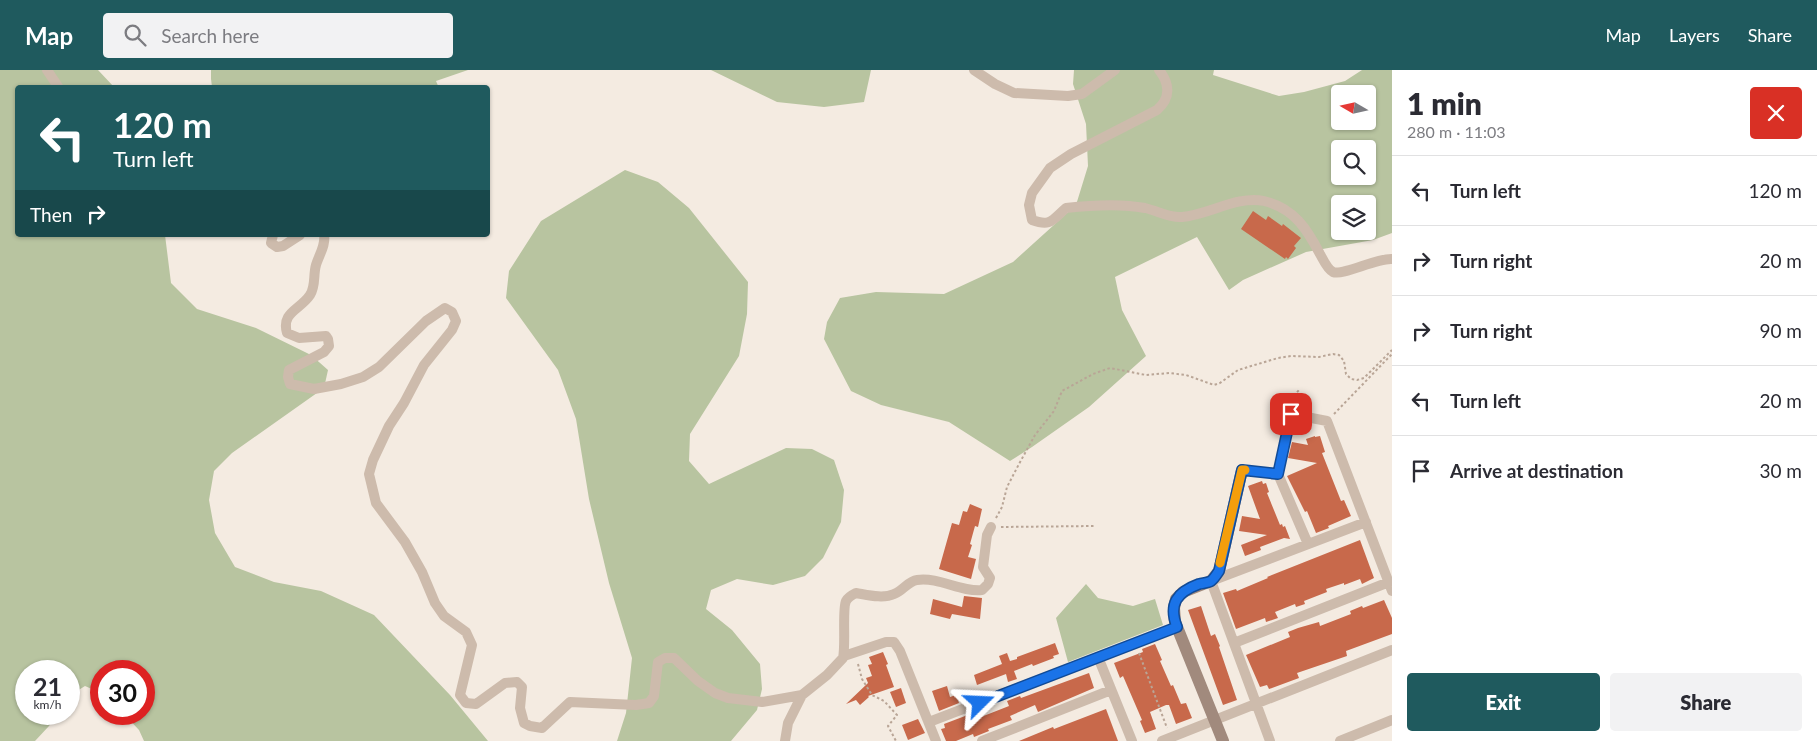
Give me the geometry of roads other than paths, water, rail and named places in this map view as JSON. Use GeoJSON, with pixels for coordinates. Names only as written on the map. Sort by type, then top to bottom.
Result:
{"type":"FeatureCollection","features":[{"type":"Feature","properties":{"kind":"street"},"geometry":{"type":"LineString","coordinates":[[47,70],[57,85]]}},
{"type":"Feature","properties":{"kind":"street"},"geometry":{"type":"LineString","coordinates":[[974,70],[995,84],[1014,93],[1068,96],[1082,94],[1116,70]]}},
{"type":"Feature","properties":{"kind":"street"},"geometry":{"type":"LineString","coordinates":[[1159,70],[1168,85],[1164,104],[1157,110],[1071,154],[1050,168],[1032,193],[1029,205],[1032,220],[1042,224],[1052,222],[1066,208],[1093,205],[1145,208],[1172,217],[1184,217],[1232,204],[1262,200],[1285,210],[1306,228],[1325,262],[1336,273],[1385,258],[1392,259]]}},
{"type":"Feature","properties":{"kind":"street"},"geometry":{"type":"LineString","coordinates":[[272,237],[271,243],[277,247],[284,246],[297,237]]}},
{"type":"Feature","properties":{"kind":"street"},"geometry":{"type":"LineString","coordinates":[[325,237],[310,295],[287,318],[285,324],[287,332],[299,338],[326,336],[329,346],[324,352],[289,370],[290,384],[314,389],[341,384],[363,377],[379,367],[426,321],[445,308],[452,312],[456,321],[452,330],[424,365],[404,403],[389,426],[372,460],[369,474],[376,503],[405,542],[422,572],[435,603],[444,616],[466,632],[472,646],[460,695],[466,703],[476,704],[505,683],[517,682],[522,688],[520,708],[524,723],[542,728],[570,702],[636,705],[649,702],[654,696],[658,662],[665,658],[674,658],[698,681],[715,693],[728,698],[762,702],[802,695]]}},
{"type":"Feature","properties":{"kind":"street"},"geometry":{"type":"LineString","coordinates":[[1234,643],[1390,586],[1327,421],[1291,414],[1278,474],[1308,544]]}},
{"type":"Feature","properties":{"kind":"street"},"geometry":{"type":"LineString","coordinates":[[1211,581],[1219,571],[1242,470],[1278,474]]}},
{"type":"Feature","properties":{"kind":"street"},"geometry":{"type":"LineString","coordinates":[[1223,741],[1177,627],[1174,608],[1176,599],[1183,592],[1199,584],[1366,522]]}},
{"type":"Feature","properties":{"kind":"street"},"geometry":{"type":"LineString","coordinates":[[844,656],[844,608],[847,598],[856,593],[876,596],[894,594],[915,580],[925,580],[961,589],[982,590],[988,584],[990,578],[983,567],[987,534],[991,527]]}},
{"type":"Feature","properties":{"kind":"street"},"geometry":{"type":"LineString","coordinates":[[1211,581],[1270,741]]}},
{"type":"Feature","properties":{"kind":"street"},"geometry":{"type":"LineString","coordinates":[[929,722],[1177,627]]}},
{"type":"Feature","properties":{"kind":"street"},"geometry":{"type":"LineString","coordinates":[[785,741],[788,722],[802,695],[827,675],[844,656],[886,642],[894,642],[900,651],[936,741]]}},
{"type":"Feature","properties":{"kind":"street"},"geometry":{"type":"LineString","coordinates":[[1171,739],[1215,719],[1392,650]]}},
{"type":"Feature","properties":{"kind":"street"},"geometry":{"type":"LineString","coordinates":[[1098,657],[1132,741]]}},
{"type":"Feature","properties":{"kind":"street"},"geometry":{"type":"LineString","coordinates":[[982,741],[1111,690]]}},
{"type":"Feature","properties":{"kind":"street"},"geometry":{"type":"LineString","coordinates":[[1340,741],[1392,720]]}}]}
